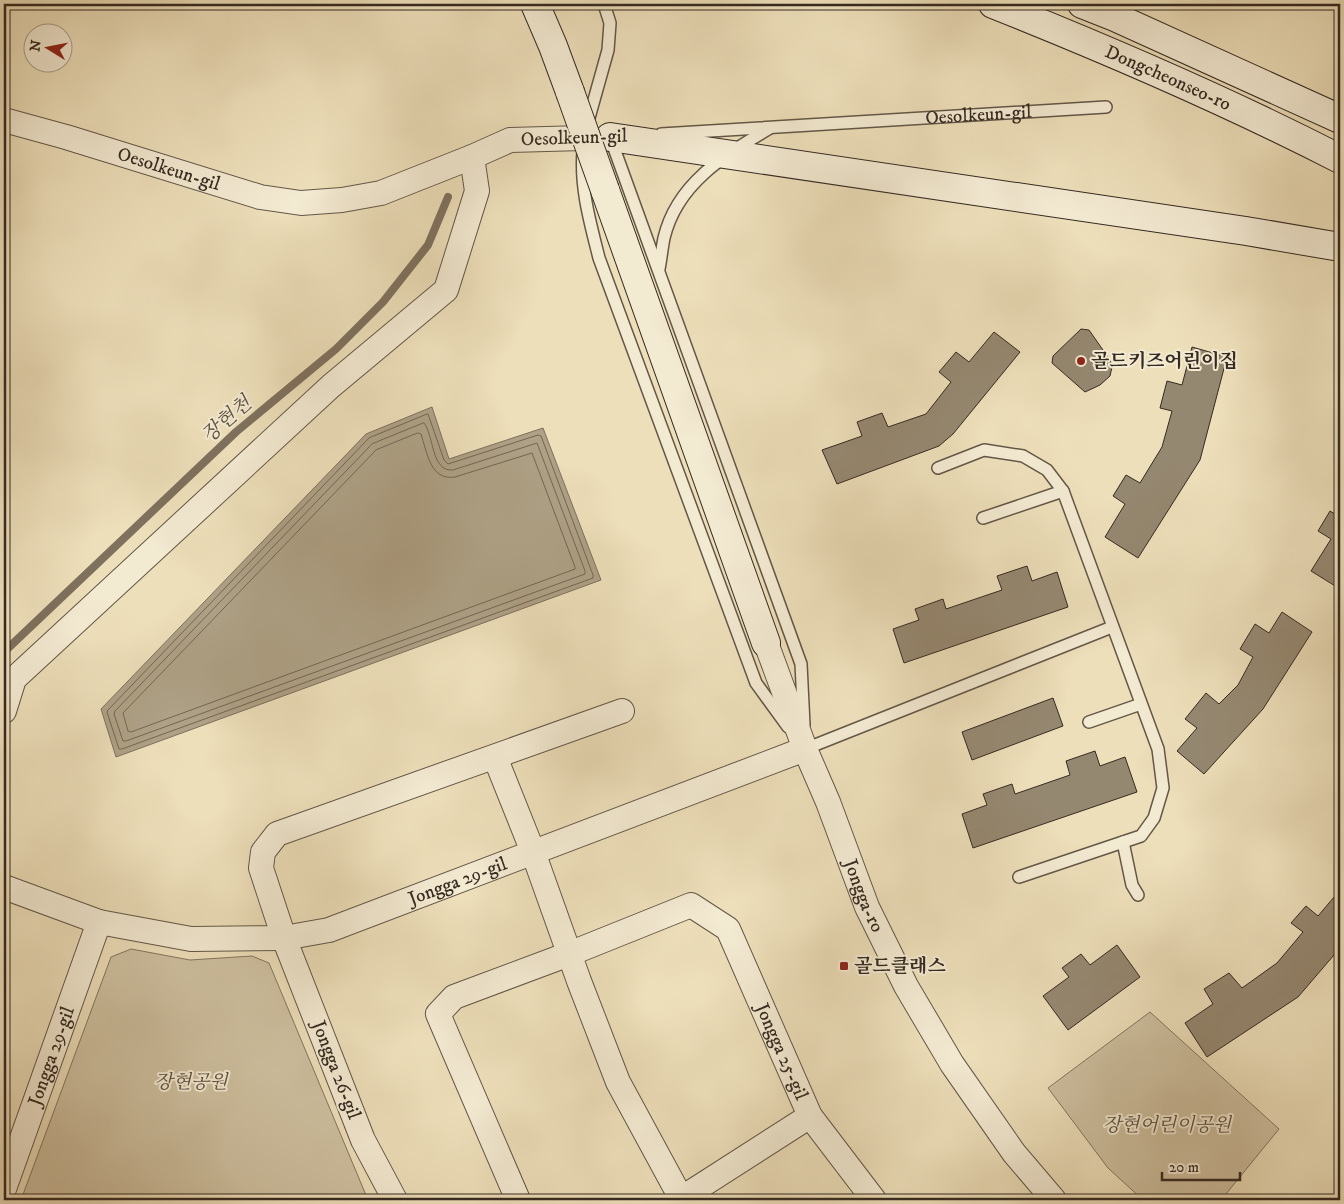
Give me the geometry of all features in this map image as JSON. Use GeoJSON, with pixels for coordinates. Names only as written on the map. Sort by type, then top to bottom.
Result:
{"type":"FeatureCollection","features":[{"type":"Feature","properties":{"kind":"main road"},"geometry":{"type":"LineString","coordinates":[[535,4],[570,92],[766,643]]}},
{"type":"Feature","properties":{"kind":"main road","name":"Dongcheonseo-ro"},"geometry":{"type":"LineString","coordinates":[[993,4],[1113,52],[1271,123],[1340,159]]}},
{"type":"Feature","properties":{"kind":"main road","name":"Dongcheonseo-ro"},"geometry":{"type":"LineString","coordinates":[[1082,4],[1124,21],[1340,119]]}},
{"type":"Feature","properties":{"kind":"main road"},"geometry":{"type":"LineString","coordinates":[[610,137],[1236,229],[1340,247]]}},
{"type":"Feature","properties":{"kind":"street","name":"Oesolkeun-gil"},"geometry":{"type":"LineString","coordinates":[[4,120],[66,137],[260,197],[301,203],[342,200],[381,193],[510,140],[583,138]]}},
{"type":"Feature","properties":{"kind":"street"},"geometry":{"type":"LineString","coordinates":[[4,711],[14,679],[331,386],[446,290],[477,191],[472,157]]}},
{"type":"Feature","properties":{"kind":"street","name":"Jongga-ro"},"geometry":{"type":"LineString","coordinates":[[766,643],[867,907],[906,986],[952,1064],[1014,1153],[1054,1200]]}},
{"type":"Feature","properties":{"kind":"street","name":"Jongga 26-gil"},"geometry":{"type":"LineString","coordinates":[[395,1200],[363,1140],[284,938],[261,868],[263,852],[277,834],[622,712]]}},
{"type":"Feature","properties":{"kind":"street","name":"Jongga 29-gil"},"geometry":{"type":"LineString","coordinates":[[4,886],[99,922],[191,939],[284,938],[329,930],[805,749]]}},
{"type":"Feature","properties":{"kind":"street"},"geometry":{"type":"LineString","coordinates":[[495,756],[533,852],[569,954],[618,1082],[680,1200],[810,1116]]}},
{"type":"Feature","properties":{"kind":"street","name":"Jongga 25-gil"},"geometry":{"type":"LineString","coordinates":[[569,954],[691,905],[728,928],[810,1116],[874,1200]]}},
{"type":"Feature","properties":{"kind":"street","name":"Jongga 29-gil"},"geometry":{"type":"LineString","coordinates":[[4,1189],[99,922]]}},
{"type":"Feature","properties":{"kind":"street"},"geometry":{"type":"LineString","coordinates":[[518,1200],[438,1014],[454,996],[569,954]]}},
{"type":"Feature","properties":{"kind":"lane"},"geometry":{"type":"LineString","coordinates":[[604,4],[610,23],[608,50],[583,138],[581,169],[586,207],[599,258],[756,683],[805,749]]}},
{"type":"Feature","properties":{"kind":"lane","name":"Oesolkeun-gil"},"geometry":{"type":"LineString","coordinates":[[583,138],[1106,107]]}},
{"type":"Feature","properties":{"kind":"lane"},"geometry":{"type":"LineString","coordinates":[[659,271],[664,237],[675,210],[695,180],[726,154],[772,127]]}},
{"type":"Feature","properties":{"kind":"lane"},"geometry":{"type":"LineString","coordinates":[[610,137],[801,664],[805,749]]}},
{"type":"Feature","properties":{"kind":"lane"},"geometry":{"type":"LineString","coordinates":[[938,468],[984,450],[1023,456],[1046,470],[1063,490],[1158,749],[1162,788],[1154,818],[1141,836],[1019,877]]}},
{"type":"Feature","properties":{"kind":"lane"},"geometry":{"type":"LineString","coordinates":[[983,518],[1063,490]]}},
{"type":"Feature","properties":{"kind":"lane"},"geometry":{"type":"LineString","coordinates":[[805,749],[1112,627]]}},
{"type":"Feature","properties":{"kind":"lane"},"geometry":{"type":"LineString","coordinates":[[1088,722],[1141,704]]}},
{"type":"Feature","properties":{"kind":"lane"},"geometry":{"type":"LineString","coordinates":[[1123,842],[1132,885],[1138,895]]}},
{"type":"Feature","properties":{"kind":"green space","name":"장현공원"},"geometry":{"type":"Polygon","coordinates":[[[131,949],[190,960],[252,956],[269,963],[368,1200],[21,1200],[111,957],[131,949]]]}},
{"type":"Feature","properties":{"kind":"green space","name":"장현어린이공원"},"geometry":{"type":"Polygon","coordinates":[[[1150,1012],[1279,1129],[1221,1200],[1143,1200],[1108,1168],[1048,1088],[1150,1012]]]}},
{"type":"Feature","properties":{"kind":"water"},"geometry":{"type":"Polygon","coordinates":[[[432,407],[449,459],[543,428],[601,580],[116,757],[101,709],[366,434],[432,407]]]}},
{"type":"Feature","properties":{"kind":"building","name":"골드키즈어린이집"},"geometry":{"type":"Polygon","coordinates":[[[1081,329],[1089,330],[1110,360],[1112,367],[1110,376],[1100,385],[1085,392],[1052,363],[1053,356],[1081,329]]]}},
{"type":"Feature","properties":{"kind":"building"},"geometry":{"type":"Polygon","coordinates":[[[994,332],[1020,352],[953,434],[939,446],[837,484],[822,450],[862,436],[857,422],[882,413],[888,427],[926,414],[951,382],[939,372],[956,352],[969,362],[994,332]]]}},
{"type":"Feature","properties":{"kind":"building"},"geometry":{"type":"Polygon","coordinates":[[[1192,347],[1227,357],[1200,460],[1138,558],[1105,537],[1125,504],[1113,496],[1126,475],[1140,483],[1162,447],[1172,411],[1160,408],[1167,381],[1182,385],[1192,347]]]}},
{"type":"Feature","properties":{"kind":"building"},"geometry":{"type":"Polygon","coordinates":[[[1330,511],[1340,517],[1340,589],[1311,571],[1331,539],[1318,531],[1330,511]]]}},
{"type":"Feature","properties":{"kind":"building"},"geometry":{"type":"Polygon","coordinates":[[[1027,566],[1032,581],[1057,572],[1068,607],[904,663],[893,629],[919,620],[915,609],[943,599],[946,609],[1002,590],[997,576],[1027,566]]]}},
{"type":"Feature","properties":{"kind":"building"},"geometry":{"type":"Polygon","coordinates":[[[1282,612],[1312,632],[1263,709],[1204,774],[1177,751],[1197,728],[1185,719],[1206,693],[1219,704],[1238,685],[1253,657],[1240,649],[1255,624],[1269,633],[1282,612]]]}},
{"type":"Feature","properties":{"kind":"building"},"geometry":{"type":"Polygon","coordinates":[[[1053,698],[1063,726],[972,760],[962,732],[1053,698]]]}},
{"type":"Feature","properties":{"kind":"building"},"geometry":{"type":"Polygon","coordinates":[[[1095,751],[1100,766],[1125,757],[1137,792],[973,848],[962,814],[987,805],[983,794],[1012,784],[1015,794],[1070,775],[1066,761],[1095,751]]]}},
{"type":"Feature","properties":{"kind":"building"},"geometry":{"type":"Polygon","coordinates":[[[1340,890],[1340,948],[1298,997],[1207,1057],[1185,1023],[1213,1004],[1204,989],[1229,973],[1242,988],[1277,963],[1303,932],[1291,923],[1306,906],[1318,916],[1340,890]]]}},
{"type":"Feature","properties":{"kind":"building"},"geometry":{"type":"Polygon","coordinates":[[[1117,945],[1140,977],[1068,1030],[1043,996],[1069,977],[1062,968],[1081,954],[1090,965],[1117,945]]]}},
{"type":"Feature","properties":{"kind":"waterway","name":"장현천"},"geometry":{"type":"LineString","coordinates":[[4,652],[236,432],[336,349],[383,302],[428,245],[448,197]]}},
{"type":"Feature","properties":{"kind":"place","name":"골드키즈어린이집"},"geometry":{"type":"Point","coordinates":[1081,361]}},
{"type":"Feature","properties":{"kind":"place","name":"골드클래스"},"geometry":{"type":"Point","coordinates":[844,966]}}]}
